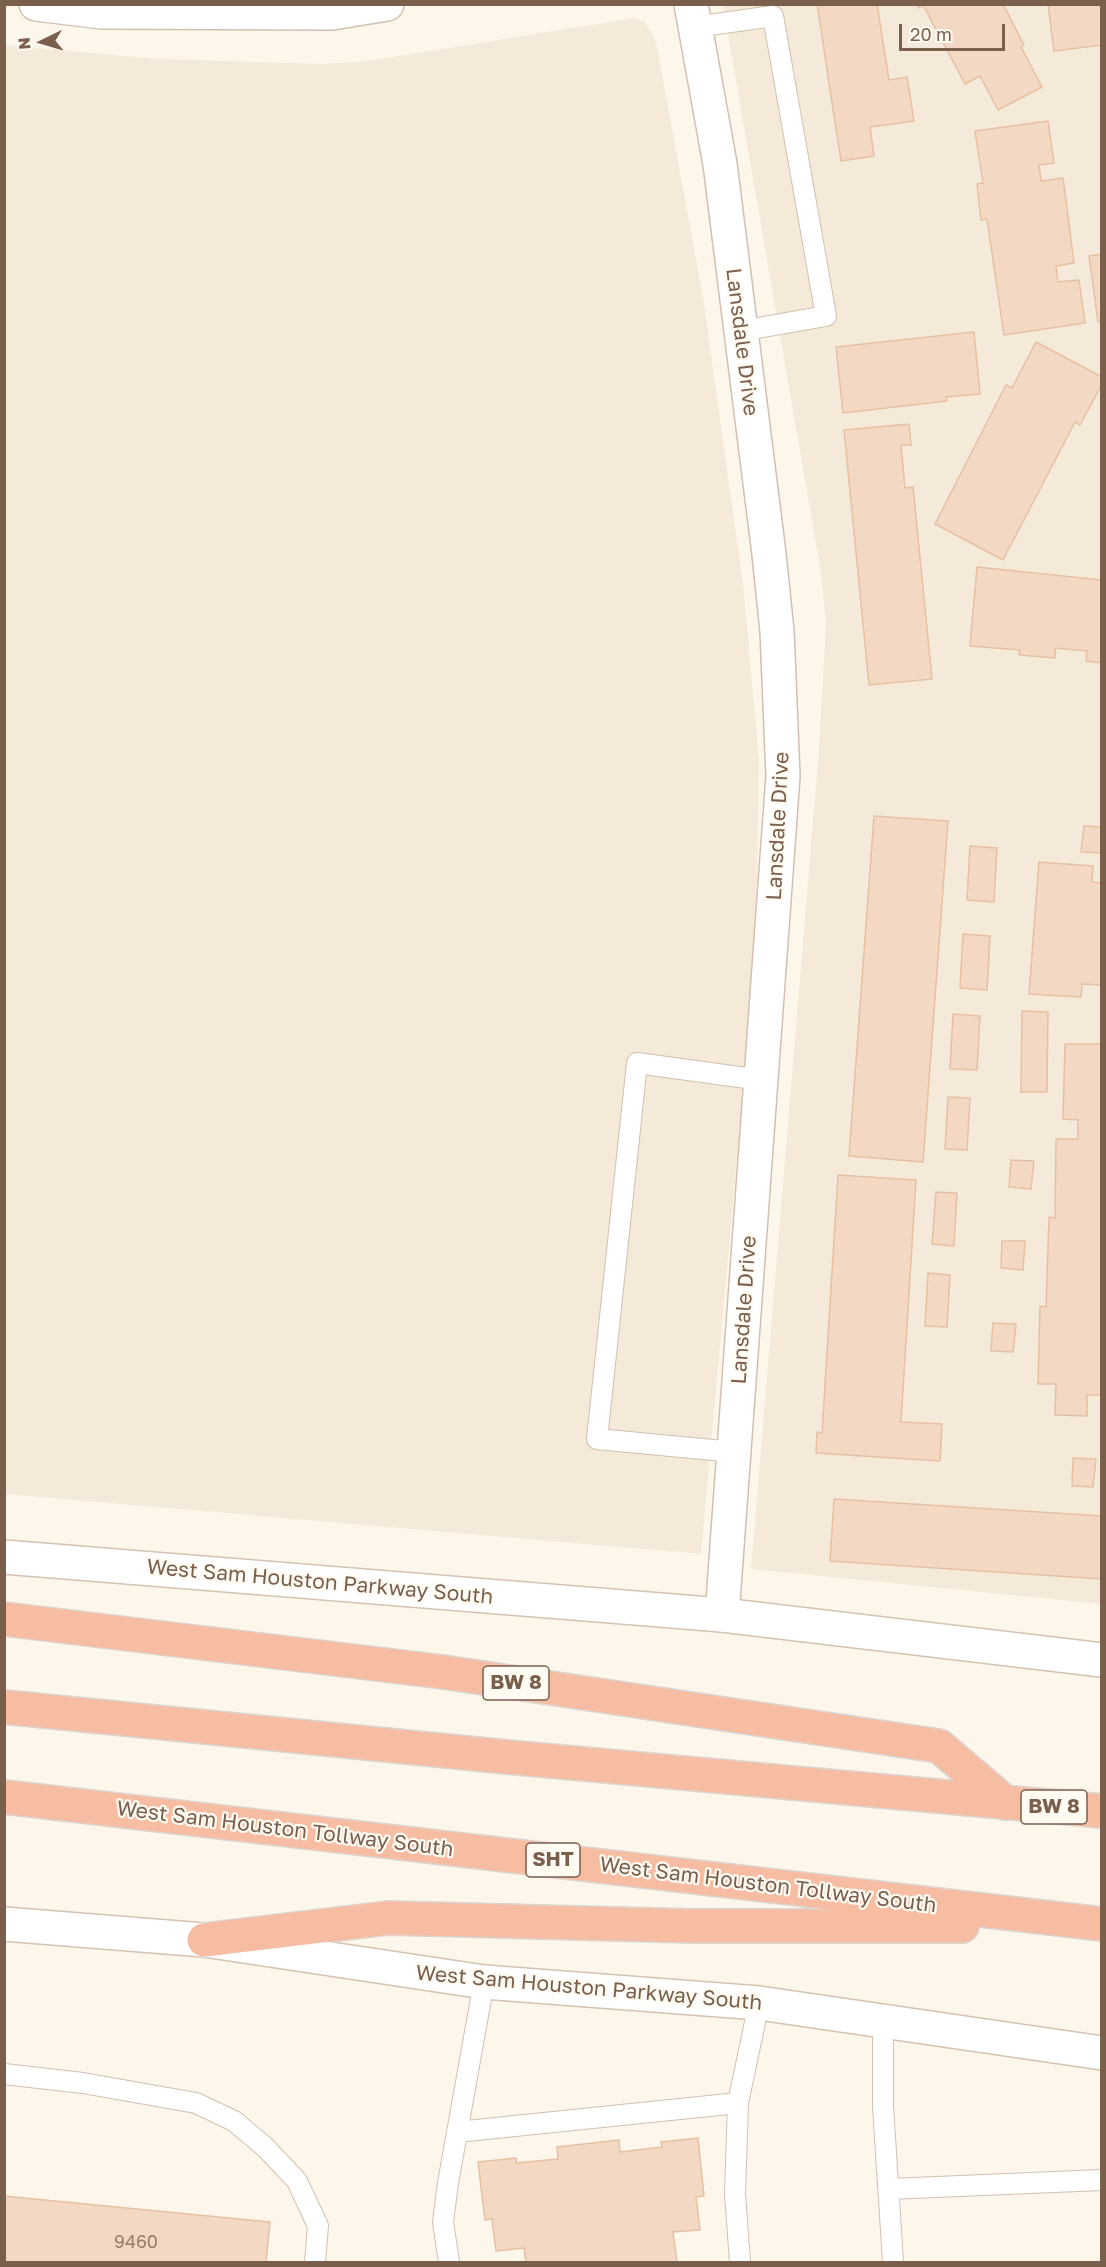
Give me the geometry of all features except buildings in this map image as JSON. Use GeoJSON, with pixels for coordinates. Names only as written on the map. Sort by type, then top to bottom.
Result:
{"type":"FeatureCollection","features":[{"type":"Feature","properties":{"kind":"highway","name":"BW 8"},"geometry":{"type":"LineString","coordinates":[[4,1619],[443,1672],[939,1746],[1006,1803],[1101,1811]]}},
{"type":"Feature","properties":{"kind":"highway"},"geometry":{"type":"LineString","coordinates":[[4,1707],[472,1754],[1006,1803]]}},
{"type":"Feature","properties":{"kind":"highway","name":"West Sam Houston Tollway South"},"geometry":{"type":"LineString","coordinates":[[4,1797],[1101,1924]]}},
{"type":"Feature","properties":{"kind":"highway"},"geometry":{"type":"LineString","coordinates":[[204,1940],[388,1917],[694,1926],[1101,1924]]}},
{"type":"Feature","properties":{"kind":"main road"},"geometry":{"type":"LineString","coordinates":[[36,4],[102,12],[320,13],[387,4]]}},
{"type":"Feature","properties":{"kind":"main road","name":"Lansdale Drive"},"geometry":{"type":"LineString","coordinates":[[693,16],[720,164],[777,631],[783,776],[723,1615]]}},
{"type":"Feature","properties":{"kind":"main road","name":"West Sam Houston Parkway South"},"geometry":{"type":"LineString","coordinates":[[4,1557],[723,1615],[1101,1660]]}},
{"type":"Feature","properties":{"kind":"main road","name":"West Sam Houston Parkway South"},"geometry":{"type":"LineString","coordinates":[[4,1924],[204,1940],[484,1982],[759,2004],[1101,2052]]}},
{"type":"Feature","properties":{"kind":"lane"},"geometry":{"type":"LineString","coordinates":[[693,16],[773,16],[826,316],[741,331]]}},
{"type":"Feature","properties":{"kind":"lane"},"geometry":{"type":"LineString","coordinates":[[734,1452],[597,1439],[637,1064],[761,1080]]}},
{"type":"Feature","properties":{"kind":"lane"},"geometry":{"type":"LineString","coordinates":[[449,2262],[444,2222],[457,2132],[484,1982]]}},
{"type":"Feature","properties":{"kind":"lane"},"geometry":{"type":"LineString","coordinates":[[740,2262],[735,2194],[738,2103],[759,2004]]}},
{"type":"Feature","properties":{"kind":"lane"},"geometry":{"type":"LineString","coordinates":[[883,2021],[883,2106],[893,2262]]}},
{"type":"Feature","properties":{"kind":"lane"},"geometry":{"type":"LineString","coordinates":[[4,2074],[83,2083],[196,2103],[234,2121],[265,2147],[297,2181],[318,2226],[315,2262]]}},
{"type":"Feature","properties":{"kind":"lane"},"geometry":{"type":"LineString","coordinates":[[457,2132],[738,2103]]}},
{"type":"Feature","properties":{"kind":"lane"},"geometry":{"type":"LineString","coordinates":[[890,2189],[1101,2180]]}},
{"type":"Feature","properties":{"kind":"shaded area"},"geometry":{"type":"Polygon","coordinates":[[[723,5],[1101,5],[1101,1604],[751,1569],[819,749],[826,622],[820,567],[723,5]]]}},
{"type":"Feature","properties":{"kind":"shaded area"},"geometry":{"type":"Polygon","coordinates":[[[634,18],[645,22],[656,42],[703,297],[744,592],[759,762],[757,879],[749,1026],[701,1554],[5,1494],[4,45],[159,59],[323,64],[368,61],[634,18]]]}}]}
